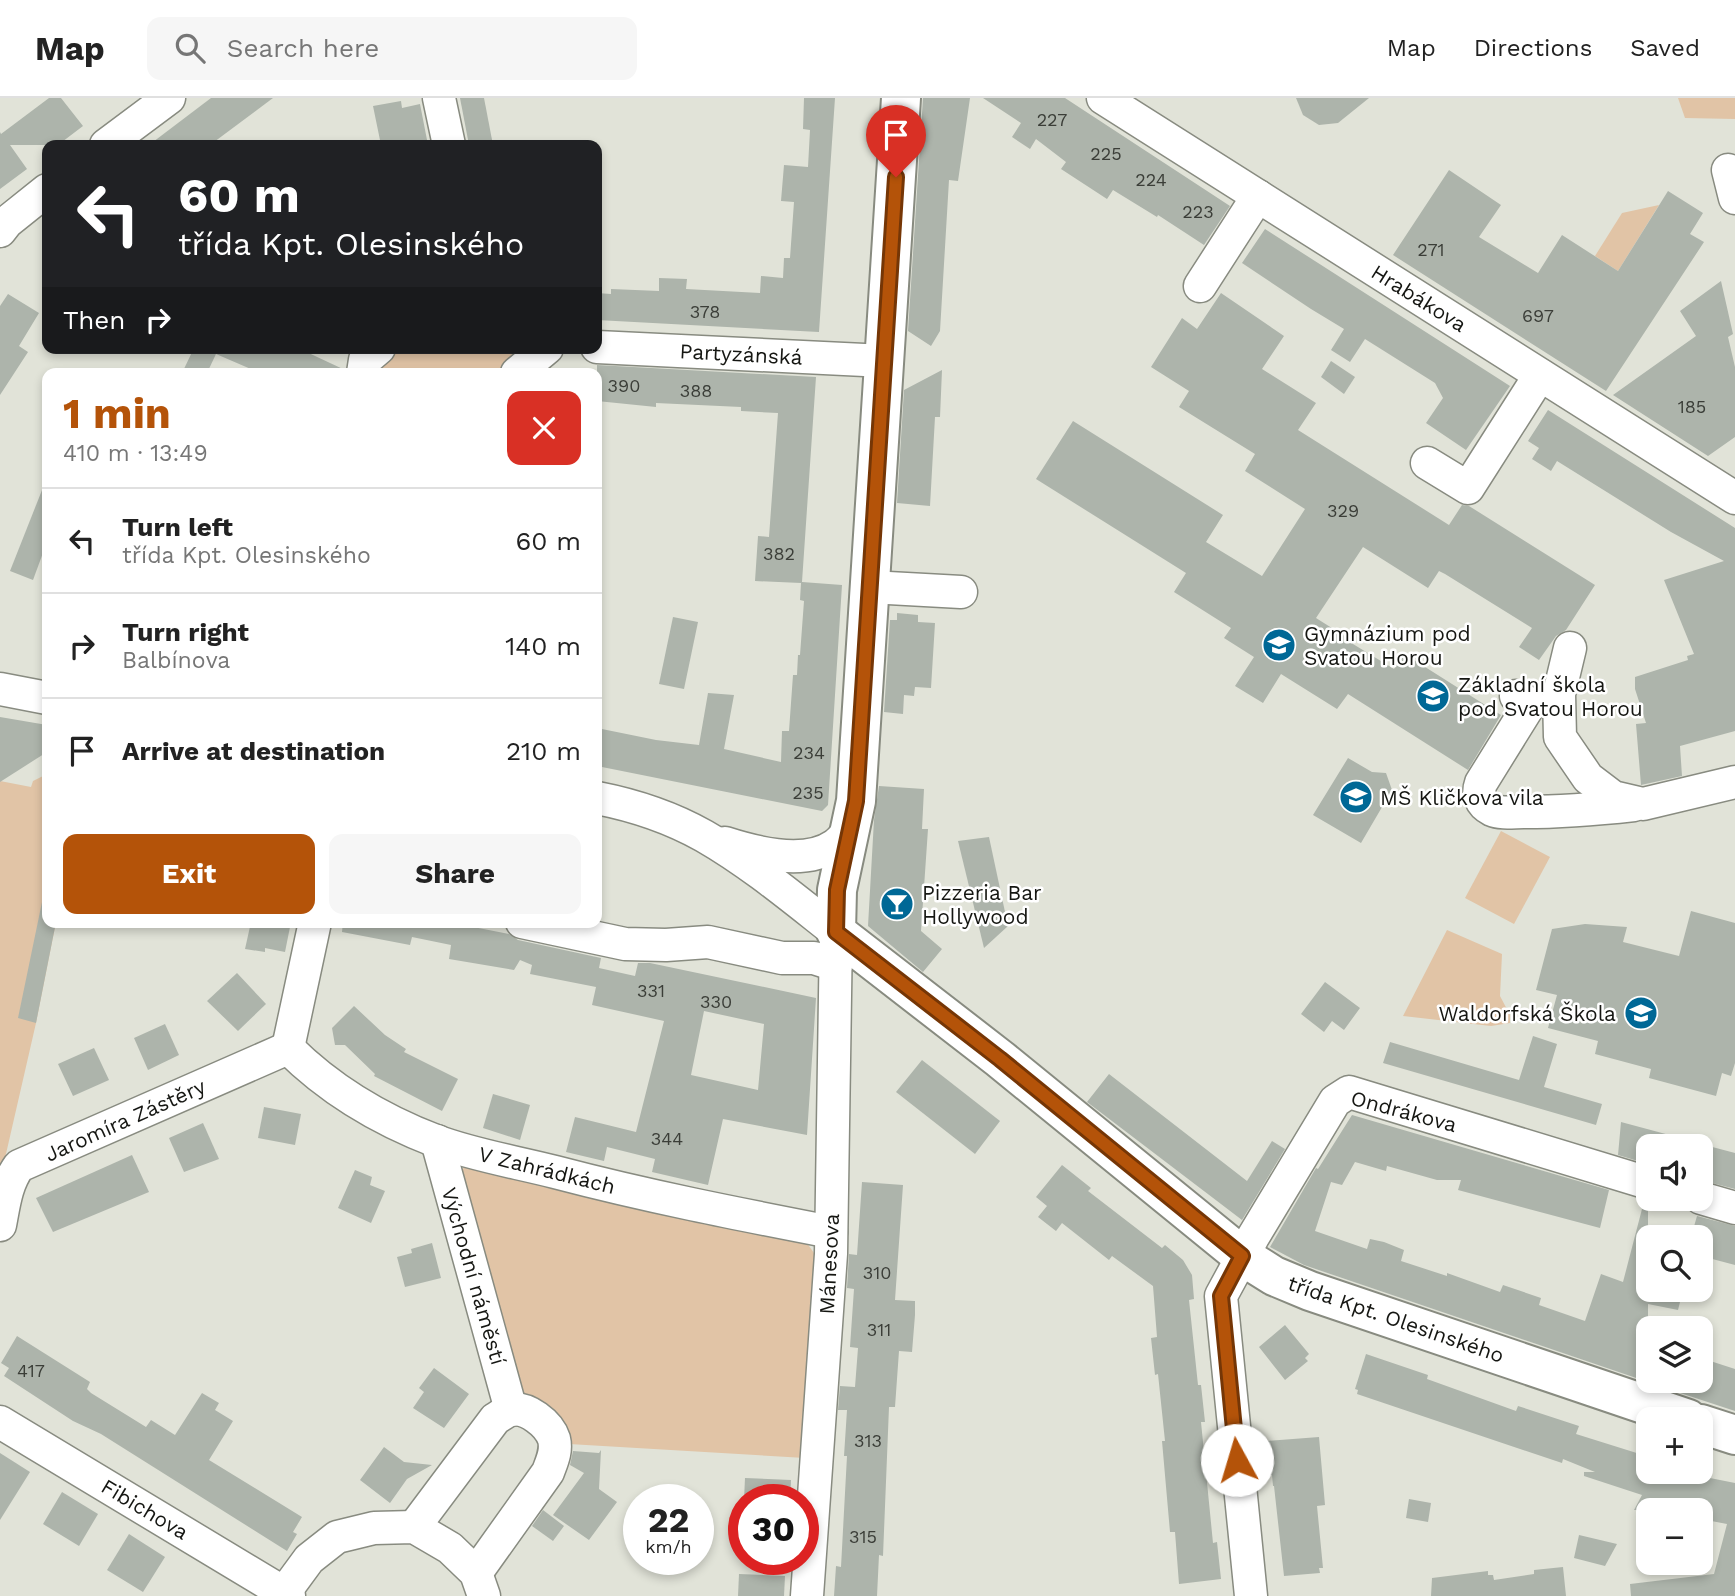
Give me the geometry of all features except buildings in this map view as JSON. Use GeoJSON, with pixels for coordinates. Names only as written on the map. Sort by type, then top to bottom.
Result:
{"type":"FeatureCollection","features":[{"type":"Feature","properties":{"kind":"main road"},"geometry":{"type":"LineString","coordinates":[[836,949],[837,890],[856,801],[901,98]]}},
{"type":"Feature","properties":{"kind":"main road","name":"třída Kpt. Olesinského"},"geometry":{"type":"LineString","coordinates":[[836,949],[1000,1059],[1242,1256],[1274,1276],[1310,1291],[1653,1407]]}},
{"type":"Feature","properties":{"kind":"main road"},"geometry":{"type":"LineString","coordinates":[[1713,1428],[1735,1435]]}},
{"type":"Feature","properties":{"kind":"street"},"geometry":{"type":"LineString","coordinates":[[113,140],[169,98]]}},
{"type":"Feature","properties":{"kind":"street"},"geometry":{"type":"LineString","coordinates":[[439,98],[448,140]]}},
{"type":"Feature","properties":{"kind":"street","name":"Hrabákova"},"geometry":{"type":"LineString","coordinates":[[1103,98],[1540,375],[1731,490]]}},
{"type":"Feature","properties":{"kind":"street"},"geometry":{"type":"LineString","coordinates":[[1200,286],[1258,196]]}},
{"type":"Feature","properties":{"kind":"street"},"geometry":{"type":"LineString","coordinates":[[0,231],[40,203]]}},
{"type":"Feature","properties":{"kind":"street","name":"Partyzánská"},"geometry":{"type":"LineString","coordinates":[[602,347],[885,361]]}},
{"type":"Feature","properties":{"kind":"street"},"geometry":{"type":"LineString","coordinates":[[523,368],[540,354]]}},
{"type":"Feature","properties":{"kind":"street"},"geometry":{"type":"LineString","coordinates":[[1427,463],[1468,488],[1540,375]]}},
{"type":"Feature","properties":{"kind":"street"},"geometry":{"type":"LineString","coordinates":[[870,587],[961,592]]}},
{"type":"Feature","properties":{"kind":"street"},"geometry":{"type":"LineString","coordinates":[[1570,648],[1559,694],[1560,737],[1588,778],[1613,797],[1643,804]]}},
{"type":"Feature","properties":{"kind":"street"},"geometry":{"type":"LineString","coordinates":[[0,689],[42,697]]}},
{"type":"Feature","properties":{"kind":"street"},"geometry":{"type":"LineString","coordinates":[[1516,696],[1530,704],[1481,783],[1478,794],[1482,803],[1490,809],[1502,812],[1565,812],[1643,804],[1735,782]]}},
{"type":"Feature","properties":{"kind":"street"},"geometry":{"type":"LineString","coordinates":[[602,799],[642,810],[704,836],[758,852],[800,856],[828,849],[851,829]]}},
{"type":"Feature","properties":{"kind":"street"},"geometry":{"type":"LineString","coordinates":[[550,928],[625,944],[708,942],[782,958],[814,958],[836,949],[759,874],[704,836]]}},
{"type":"Feature","properties":{"kind":"street"},"geometry":{"type":"LineString","coordinates":[[288,1048],[314,928]]}},
{"type":"Feature","properties":{"kind":"street","name":"Mánesova"},"geometry":{"type":"LineString","coordinates":[[807,1596],[831,1232],[836,949]]}},
{"type":"Feature","properties":{"kind":"street","name":"V Zahrádkách"},"geometry":{"type":"LineString","coordinates":[[288,1048],[312,1072],[347,1096],[437,1141],[691,1205],[831,1232]]}},
{"type":"Feature","properties":{"kind":"street","name":"Jaromíra Zástěry"},"geometry":{"type":"LineString","coordinates":[[0,1225],[11,1177],[19,1166],[288,1048]]}},
{"type":"Feature","properties":{"kind":"street","name":"Ondrákova"},"geometry":{"type":"LineString","coordinates":[[1251,1596],[1221,1296],[1335,1101],[1349,1092],[1636,1179]]}},
{"type":"Feature","properties":{"kind":"street","name":"Východní náměstí"},"geometry":{"type":"LineString","coordinates":[[437,1141],[511,1410]]}},
{"type":"Feature","properties":{"kind":"street"},"geometry":{"type":"LineString","coordinates":[[1713,1202],[1735,1208]]}},
{"type":"Feature","properties":{"kind":"street"},"geometry":{"type":"LineString","coordinates":[[287,1594],[309,1559],[337,1537],[374,1528],[414,1527],[450,1548],[480,1585],[548,1472],[554,1455],[554,1438],[543,1422],[527,1412],[511,1410],[495,1419],[414,1527]]}},
{"type":"Feature","properties":{"kind":"street","name":"Fibichova"},"geometry":{"type":"LineString","coordinates":[[0,1422],[287,1594]]}},
{"type":"Feature","properties":{"kind":"shaded area"},"geometry":{"type":"Polygon","coordinates":[[[1678,98],[1735,98],[1735,119],[1685,118],[1678,98]]]}},
{"type":"Feature","properties":{"kind":"shaded area"},"geometry":{"type":"Polygon","coordinates":[[[1659,205],[1618,271],[1595,256],[1622,213],[1659,205]]]}},
{"type":"Feature","properties":{"kind":"shaded area"},"geometry":{"type":"Polygon","coordinates":[[[387,354],[527,354],[511,368],[380,368],[387,354]]]}},
{"type":"Feature","properties":{"kind":"shaded area"},"geometry":{"type":"Polygon","coordinates":[[[42,776],[42,928],[55,928],[0,1180],[0,781],[31,787],[33,781],[42,776]]]}},
{"type":"Feature","properties":{"kind":"shaded area"},"geometry":{"type":"Polygon","coordinates":[[[1501,831],[1550,857],[1514,924],[1465,898],[1501,831]]]}},
{"type":"Feature","properties":{"kind":"shaded area"},"geometry":{"type":"Polygon","coordinates":[[[1447,930],[1502,954],[1500,996],[1510,1015],[1510,1023],[1491,1026],[1403,1016],[1447,930]]]}},
{"type":"Feature","properties":{"kind":"shaded area"},"geometry":{"type":"Polygon","coordinates":[[[477,1165],[804,1239],[814,1253],[819,1270],[805,1458],[569,1444],[520,1390],[458,1173],[465,1167],[477,1165]]]}},
{"type":"Feature","properties":{"kind":"place","name":"Gymnázium pod Svatou Horou"},"geometry":{"type":"Point","coordinates":[1279,645]}},
{"type":"Feature","properties":{"kind":"place","name":"Základní škola pod Svatou Horou"},"geometry":{"type":"Point","coordinates":[1433,696]}},
{"type":"Feature","properties":{"kind":"place","name":"MŠ Kličkova vila"},"geometry":{"type":"Point","coordinates":[1356,797]}},
{"type":"Feature","properties":{"kind":"place","name":"Pizzeria Bar Hollywood"},"geometry":{"type":"Point","coordinates":[897,904]}},
{"type":"Feature","properties":{"kind":"place","name":"Waldorfská Škola"},"geometry":{"type":"Point","coordinates":[1641,1013]}},
{"type":"Feature","properties":{"kind":"route"},"geometry":{"type":"LineString","coordinates":[[896,177],[856,801],[837,890],[836,932],[1000,1059],[1242,1256],[1221,1296],[1237,1460]]}}]}
